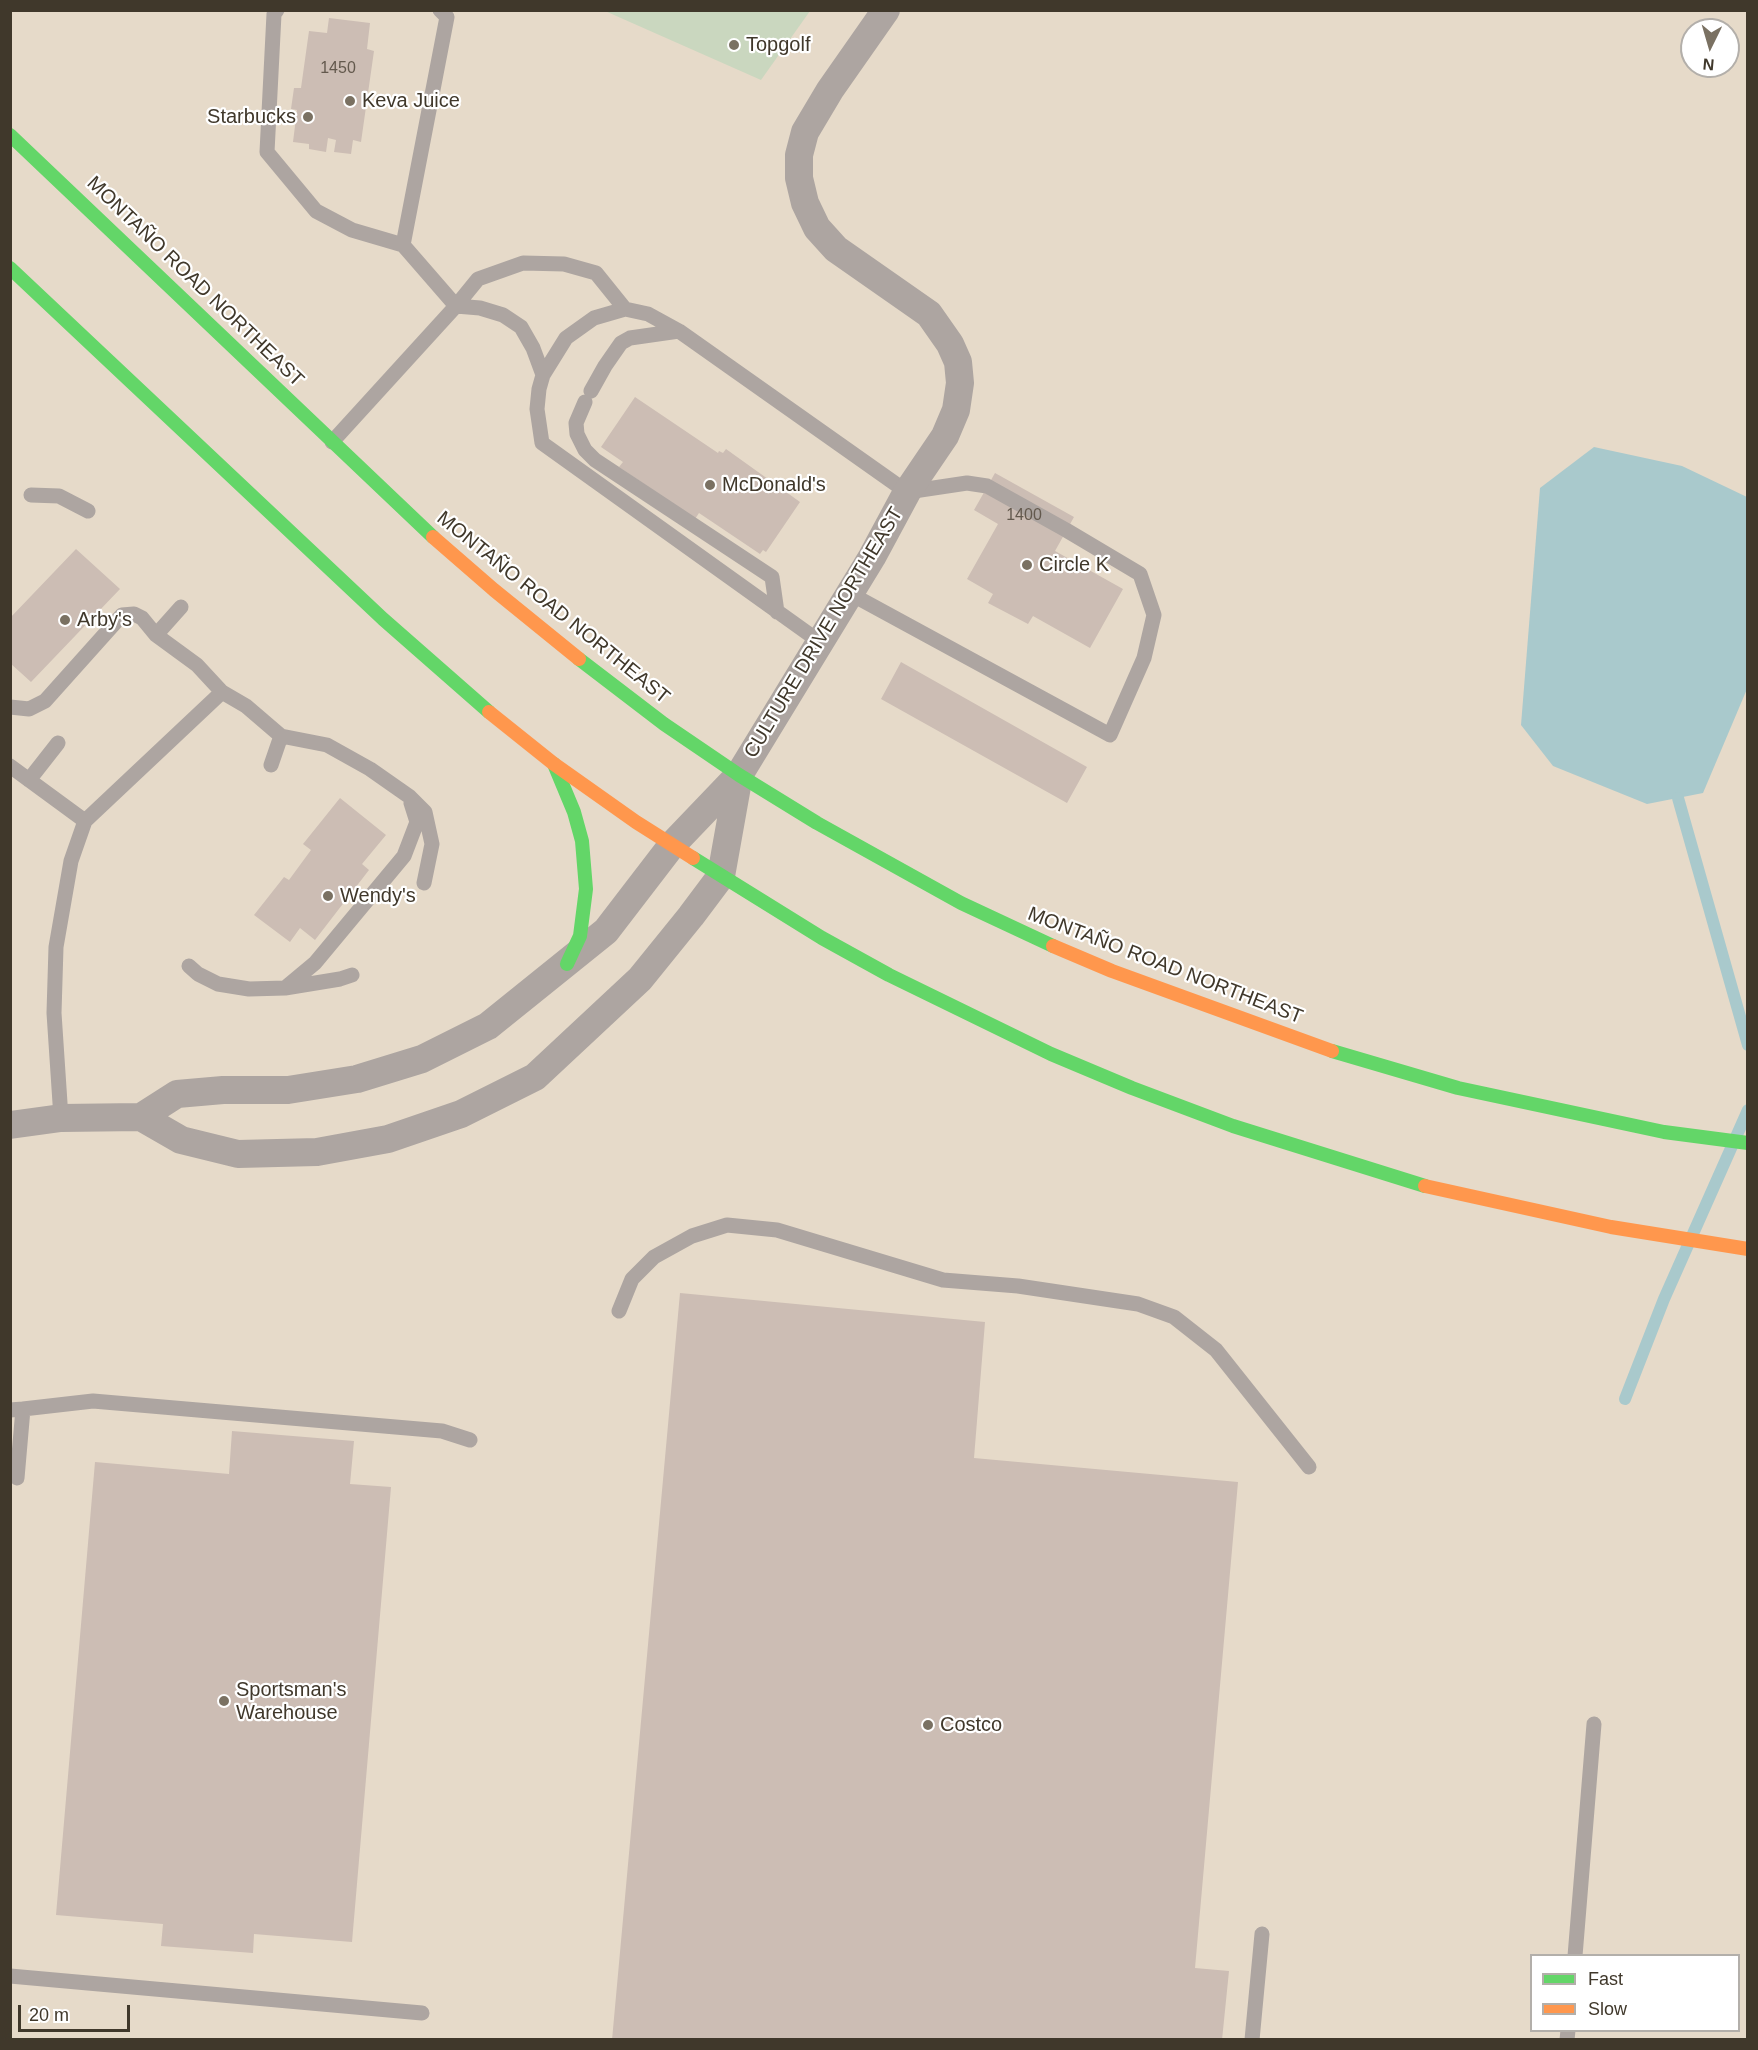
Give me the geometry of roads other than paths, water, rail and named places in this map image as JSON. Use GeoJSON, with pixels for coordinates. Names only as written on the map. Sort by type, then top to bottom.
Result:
{"type":"FeatureCollection","features":[{"type":"Feature","properties":{"kind":"main road"},"geometry":{"type":"LineString","coordinates":[[10,119],[27,149]]}},
{"type":"Feature","properties":{"kind":"main road","name":"MONTAÑO ROAD NORTHEAST"},"geometry":{"type":"LineString","coordinates":[[10,135],[423,528],[555,641],[664,724],[739,775],[817,823],[961,903],[1036,939],[1112,971],[1267,1029],[1355,1059],[1458,1088],[1664,1132],[1748,1143]]}},
{"type":"Feature","properties":{"kind":"main road"},"geometry":{"type":"LineString","coordinates":[[10,268],[424,656],[489,712],[554,764],[672,845],[822,938],[889,975],[1051,1054],[1132,1088],[1233,1126],[1428,1187],[1611,1227],[1748,1249]]}},
{"type":"Feature","properties":{"kind":"main road"},"geometry":{"type":"LineString","coordinates":[[554,764],[574,812],[582,841],[586,889],[580,936],[567,964]]}},
{"type":"Feature","properties":{"kind":"street","name":"CULTURE DRIVE NORTHEAST"},"geometry":{"type":"LineString","coordinates":[[739,775],[721,876],[640,979],[535,1077],[461,1114],[388,1139],[317,1152],[238,1154],[181,1140],[141,1117],[177,1095],[223,1090],[288,1090],[357,1079],[422,1059],[488,1026],[606,931],[672,845],[739,775],[872,557],[907,492],[945,436],[956,410],[960,383],[958,362],[950,345],[929,314],[836,249],[817,228],[805,203],[799,178],[799,155],[805,132],[830,90],[886,10]]}},
{"type":"Feature","properties":{"kind":"street"},"geometry":{"type":"LineString","coordinates":[[10,1125],[61,1118],[141,1117]]}},
{"type":"Feature","properties":{"kind":"lane"},"geometry":{"type":"LineString","coordinates":[[277,10],[274,14],[267,152],[316,211],[352,230],[403,244],[456,306],[480,308],[503,315],[521,327],[533,348],[543,375]]}},
{"type":"Feature","properties":{"kind":"lane"},"geometry":{"type":"LineString","coordinates":[[403,244],[447,17],[440,10]]}},
{"type":"Feature","properties":{"kind":"lane"},"geometry":{"type":"LineString","coordinates":[[332,442],[478,279],[523,263],[564,264],[596,273],[626,309]]}},
{"type":"Feature","properties":{"kind":"lane"},"geometry":{"type":"LineString","coordinates":[[820,642],[542,443],[537,409],[539,389],[543,375],[566,338],[594,318],[626,309],[648,314],[679,331],[907,492],[967,483],[987,486],[1140,574],[1154,615],[1144,658],[1110,735],[849,593]]}},
{"type":"Feature","properties":{"kind":"lane"},"geometry":{"type":"LineString","coordinates":[[679,331],[630,338],[621,343],[604,366],[588,396],[576,423],[577,434],[585,450],[595,460],[772,577],[777,612]]}},
{"type":"Feature","properties":{"kind":"lane"},"geometry":{"type":"LineString","coordinates":[[31,495],[58,496],[88,511]]}},
{"type":"Feature","properties":{"kind":"lane"},"geometry":{"type":"LineString","coordinates":[[156,635],[181,607]]}},
{"type":"Feature","properties":{"kind":"lane"},"geometry":{"type":"LineString","coordinates":[[10,707],[29,710],[45,701],[122,615],[134,614],[142,618],[156,635],[197,665],[222,692],[246,706],[281,736],[327,745],[370,769],[410,797],[425,812],[432,844],[424,883]]}},
{"type":"Feature","properties":{"kind":"lane"},"geometry":{"type":"LineString","coordinates":[[61,1118],[54,1013],[56,947],[70,861],[85,821],[222,692]]}},
{"type":"Feature","properties":{"kind":"lane"},"geometry":{"type":"LineString","coordinates":[[271,765],[281,736]]}},
{"type":"Feature","properties":{"kind":"lane"},"geometry":{"type":"LineString","coordinates":[[29,780],[58,743]]}},
{"type":"Feature","properties":{"kind":"lane"},"geometry":{"type":"LineString","coordinates":[[10,766],[85,821]]}},
{"type":"Feature","properties":{"kind":"lane"},"geometry":{"type":"LineString","coordinates":[[285,988],[315,963],[404,856],[417,822],[410,797]]}},
{"type":"Feature","properties":{"kind":"lane"},"geometry":{"type":"LineString","coordinates":[[189,966],[198,974],[218,984],[249,989],[285,988],[340,980],[352,975]]}},
{"type":"Feature","properties":{"kind":"lane"},"geometry":{"type":"LineString","coordinates":[[619,1311],[632,1279],[654,1257],[692,1236],[727,1225],[777,1230],[943,1280],[1018,1286],[1138,1304],[1174,1317],[1216,1350],[1309,1467]]}},
{"type":"Feature","properties":{"kind":"lane"},"geometry":{"type":"LineString","coordinates":[[18,1478],[17,1410],[93,1401],[442,1431],[470,1440]]}},
{"type":"Feature","properties":{"kind":"lane"},"geometry":{"type":"LineString","coordinates":[[1575,1954],[1594,1724]]}},
{"type":"Feature","properties":{"kind":"lane"},"geometry":{"type":"LineString","coordinates":[[1252,2040],[1262,1934]]}},
{"type":"Feature","properties":{"kind":"lane"},"geometry":{"type":"LineString","coordinates":[[10,1976],[422,2013]]}},
{"type":"Feature","properties":{"kind":"water"},"geometry":{"type":"Polygon","coordinates":[[[1594,447],[1682,466],[1747,497],[1747,689],[1703,793],[1647,804],[1553,766],[1521,725],[1540,488],[1594,447]]]}},
{"type":"Feature","properties":{"kind":"waterway"},"geometry":{"type":"LineString","coordinates":[[1678,798],[1748,1045]]}},
{"type":"Feature","properties":{"kind":"waterway"},"geometry":{"type":"LineString","coordinates":[[1625,1399],[1664,1299],[1748,1110]]}},
{"type":"Feature","properties":{"kind":"place","name":"Topgolf"},"geometry":{"type":"Point","coordinates":[734,45]}},
{"type":"Feature","properties":{"kind":"place","name":"Keva Juice"},"geometry":{"type":"Point","coordinates":[350,101]}},
{"type":"Feature","properties":{"kind":"place","name":"Starbucks"},"geometry":{"type":"Point","coordinates":[308,117]}},
{"type":"Feature","properties":{"kind":"place","name":"McDonald's"},"geometry":{"type":"Point","coordinates":[710,485]}},
{"type":"Feature","properties":{"kind":"place","name":"Circle K"},"geometry":{"type":"Point","coordinates":[1027,565]}},
{"type":"Feature","properties":{"kind":"place","name":"Arby's"},"geometry":{"type":"Point","coordinates":[65,620]}},
{"type":"Feature","properties":{"kind":"place","name":"Wendy's"},"geometry":{"type":"Point","coordinates":[328,896]}},
{"type":"Feature","properties":{"kind":"place","name":"Sportsman's Warehouse"},"geometry":{"type":"Point","coordinates":[224,1701]}},
{"type":"Feature","properties":{"kind":"place","name":"Costco"},"geometry":{"type":"Point","coordinates":[928,1725]}}]}
